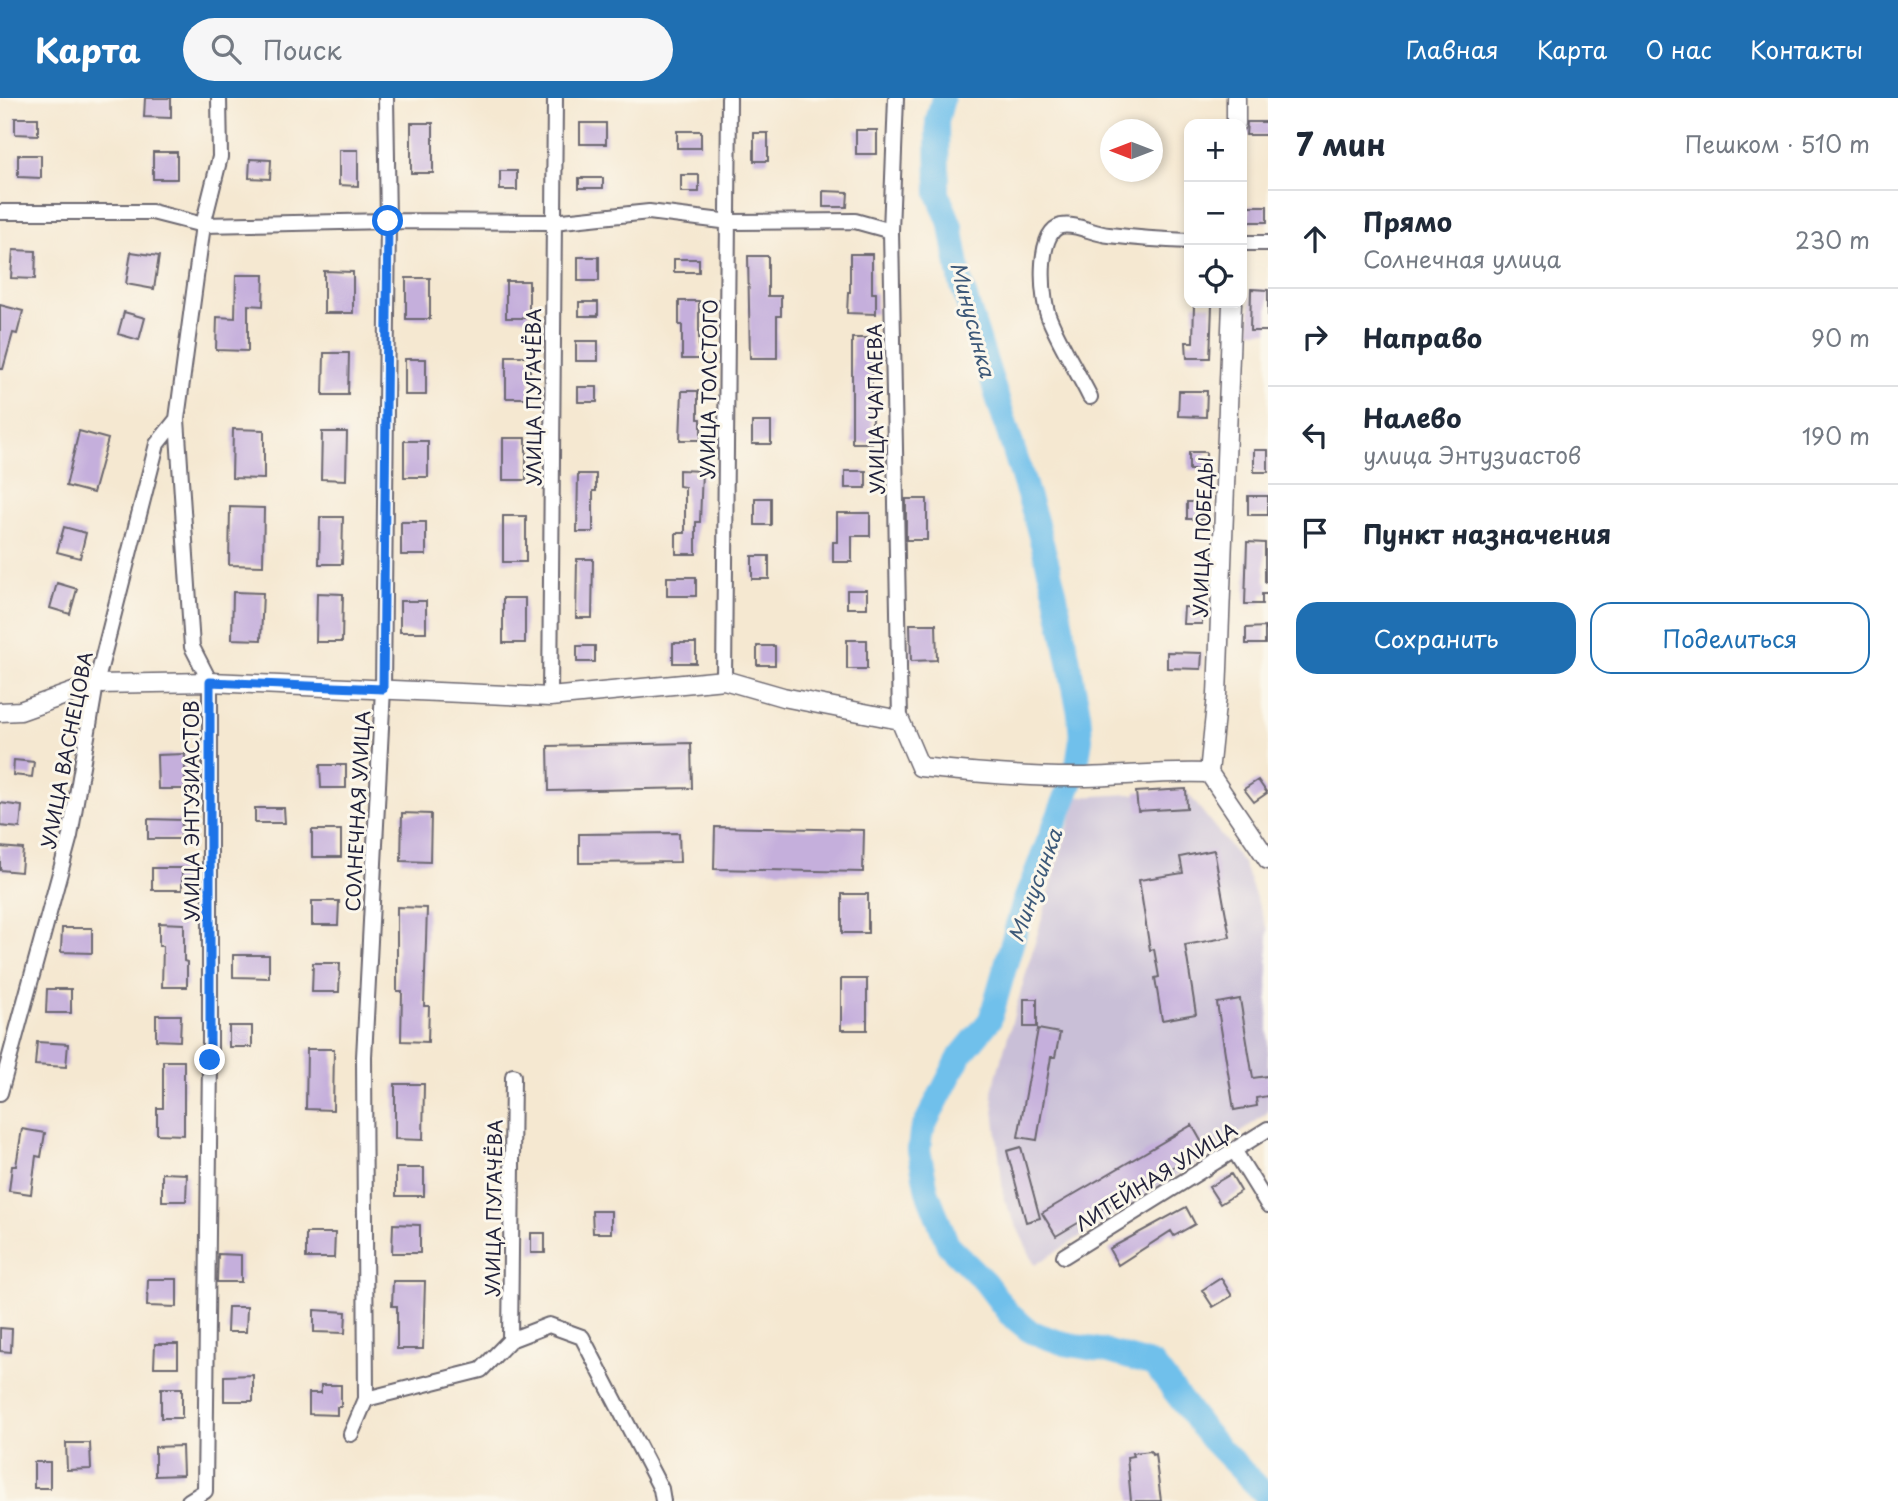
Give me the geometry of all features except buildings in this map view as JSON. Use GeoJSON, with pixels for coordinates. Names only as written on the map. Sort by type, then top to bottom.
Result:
{"type":"FeatureCollection","features":[{"type":"Feature","properties":{"kind":"street","name":"УЛИЦА ЭНТУЗИАСТОВ"},"geometry":{"type":"LineString","coordinates":[[189,1501],[205,1491],[210,1060],[210,682],[192,647],[177,419],[202,225],[220,157],[219,98]]}},
{"type":"Feature","properties":{"kind":"street","name":"СОЛНЕЧНАЯ УЛИЦА"},"geometry":{"type":"LineString","coordinates":[[366,1399],[364,1057],[383,689],[388,221],[386,98]]}},
{"type":"Feature","properties":{"kind":"street","name":"УЛИЦА ПУГАЧЁВА"},"geometry":{"type":"LineString","coordinates":[[550,697],[555,98]]}},
{"type":"Feature","properties":{"kind":"street","name":"УЛИЦА ТОЛСТОГО"},"geometry":{"type":"LineString","coordinates":[[724,680],[729,98]]}},
{"type":"Feature","properties":{"kind":"street","name":"УЛИЦА ЧАПАЕВА"},"geometry":{"type":"LineString","coordinates":[[896,98],[891,231],[900,720]]}},
{"type":"Feature","properties":{"kind":"street"},"geometry":{"type":"LineString","coordinates":[[1236,98],[1236,119]]}},
{"type":"Feature","properties":{"kind":"street"},"geometry":{"type":"LineString","coordinates":[[0,212],[152,212],[202,225],[388,221],[553,222],[649,212],[730,222],[855,221],[891,231]]}},
{"type":"Feature","properties":{"kind":"street"},"geometry":{"type":"LineString","coordinates":[[1090,397],[1048,318],[1042,281],[1044,250],[1051,233],[1059,226],[1069,226],[1105,235],[1184,241]]}},
{"type":"Feature","properties":{"kind":"street"},"geometry":{"type":"LineString","coordinates":[[1247,243],[1268,243]]}},
{"type":"Feature","properties":{"kind":"street","name":"УЛИЦА ПОБЕДЫ"},"geometry":{"type":"LineString","coordinates":[[1209,773],[1217,695],[1232,308]]}},
{"type":"Feature","properties":{"kind":"street","name":"УЛИЦА ВАСНЕЦОВА"},"geometry":{"type":"LineString","coordinates":[[0,1093],[70,836],[96,684],[157,444],[177,419]]}},
{"type":"Feature","properties":{"kind":"street"},"geometry":{"type":"LineString","coordinates":[[0,712],[20,711],[96,684],[210,682],[550,697],[724,680],[783,697],[900,720],[920,766],[991,775],[1085,777],[1209,773],[1268,860]]}},
{"type":"Feature","properties":{"kind":"street","name":"УЛИЦА ПУГАЧЁВА"},"geometry":{"type":"LineString","coordinates":[[510,1340],[513,1076]]}},
{"type":"Feature","properties":{"kind":"street","name":"ЛИТЕЙНАЯ УЛИЦА"},"geometry":{"type":"LineString","coordinates":[[1064,1256],[1268,1129]]}},
{"type":"Feature","properties":{"kind":"street"},"geometry":{"type":"LineString","coordinates":[[1234,1150],[1268,1205]]}},
{"type":"Feature","properties":{"kind":"street"},"geometry":{"type":"LineString","coordinates":[[351,1434],[366,1399],[481,1370],[510,1340],[549,1325],[582,1337],[661,1489],[663,1501]]}},
{"type":"Feature","properties":{"kind":"shaded area"},"geometry":{"type":"Polygon","coordinates":[[[1186,791],[1243,863],[1268,930],[1268,1112],[1216,1151],[1035,1265],[1004,1200],[992,1091],[1077,797],[1186,791]]]}},
{"type":"Feature","properties":{"kind":"waterway","name":"Минусинка"},"geometry":{"type":"LineString","coordinates":[[943,98],[937,121],[938,194],[951,226],[961,283],[1034,514],[1055,591],[1079,713],[1081,739],[1076,771],[1023,905],[990,1020],[960,1056],[921,1132],[919,1150],[927,1191],[948,1245],[985,1282],[1009,1314],[1031,1332],[1065,1344],[1106,1351],[1154,1365],[1210,1438],[1268,1497]]}},
{"type":"Feature","properties":{"kind":"route"},"geometry":{"type":"LineString","coordinates":[[210,1060],[210,682],[383,689],[388,221]]}}]}
